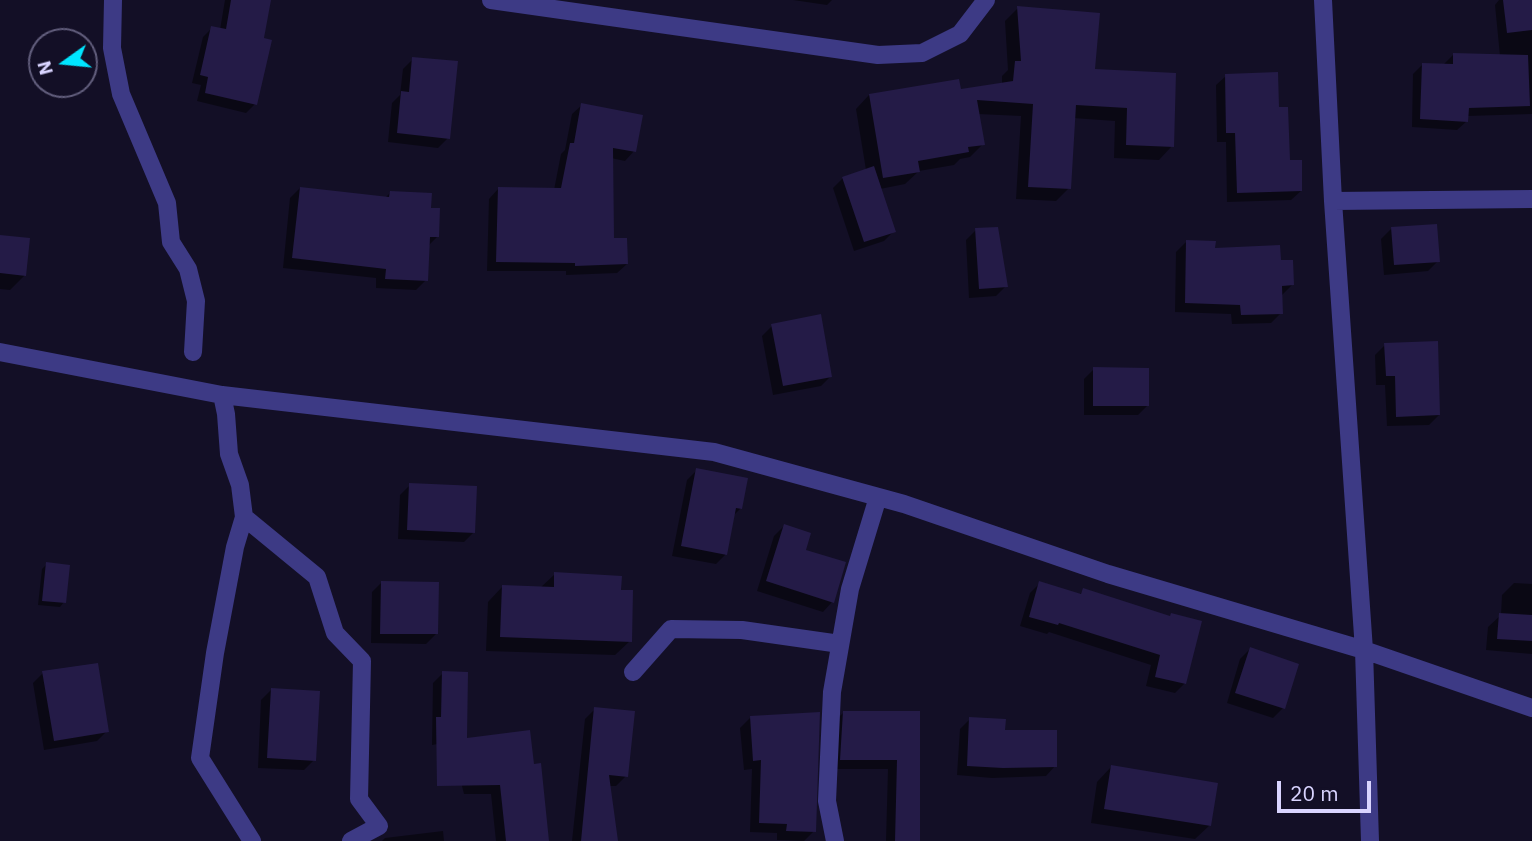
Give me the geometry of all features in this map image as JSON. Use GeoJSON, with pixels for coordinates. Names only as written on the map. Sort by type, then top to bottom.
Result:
{"type":"FeatureCollection","features":[{"type":"Feature","properties":{"kind":"street"},"geometry":{"type":"LineString","coordinates":[[113,0],[112,48],[121,94],[167,203],[170,242],[188,269],[196,301],[193,352]]}},
{"type":"Feature","properties":{"kind":"street"},"geometry":{"type":"LineString","coordinates":[[491,0],[878,55],[922,53],[960,34],[986,0]]}},
{"type":"Feature","properties":{"kind":"street"},"geometry":{"type":"LineString","coordinates":[[1323,0],[1333,201],[1364,650],[1370,841]]}},
{"type":"Feature","properties":{"kind":"street"},"geometry":{"type":"LineString","coordinates":[[1333,201],[1532,199]]}},
{"type":"Feature","properties":{"kind":"street"},"geometry":{"type":"LineString","coordinates":[[0,352],[222,395],[714,452],[878,497],[1108,574],[1364,650],[1532,708]]}},
{"type":"Feature","properties":{"kind":"street"},"geometry":{"type":"LineString","coordinates":[[222,395],[229,454],[240,485],[244,517],[235,547],[215,653],[200,758],[252,841]]}},
{"type":"Feature","properties":{"kind":"street"},"geometry":{"type":"LineString","coordinates":[[835,841],[827,801],[832,692],[850,589],[878,497]]}},
{"type":"Feature","properties":{"kind":"street"},"geometry":{"type":"LineString","coordinates":[[244,517],[317,577],[335,633],[362,661],[359,799],[379,826],[351,841]]}},
{"type":"Feature","properties":{"kind":"street"},"geometry":{"type":"LineString","coordinates":[[633,673],[671,629],[741,630],[840,644]]}},
{"type":"Feature","properties":{"kind":"building"},"geometry":{"type":"Polygon","coordinates":[[[231,0],[271,0],[264,38],[272,40],[257,105],[205,93],[208,77],[200,75],[211,26],[226,29],[231,0]]]}},
{"type":"Feature","properties":{"kind":"building"},"geometry":{"type":"Polygon","coordinates":[[[1503,0],[1532,0],[1532,30],[1507,33],[1503,0]]]}},
{"type":"Feature","properties":{"kind":"building"},"geometry":{"type":"Polygon","coordinates":[[[1017,6],[1100,13],[1095,69],[1176,73],[1174,147],[1126,145],[1127,108],[1076,105],[1071,189],[1028,187],[1033,104],[977,100],[985,145],[968,147],[969,152],[918,161],[920,172],[883,178],[869,94],[959,79],[961,89],[1013,81],[1015,61],[1021,61],[1017,6]]]}},
{"type":"Feature","properties":{"kind":"building"},"geometry":{"type":"Polygon","coordinates":[[[1453,53],[1528,55],[1530,106],[1469,108],[1468,122],[1420,119],[1422,63],[1453,64],[1453,53]]]}},
{"type":"Feature","properties":{"kind":"building"},"geometry":{"type":"Polygon","coordinates":[[[412,57],[458,61],[450,139],[397,133],[401,91],[409,92],[412,57]]]}},
{"type":"Feature","properties":{"kind":"building"},"geometry":{"type":"Polygon","coordinates":[[[1278,72],[1279,107],[1288,107],[1290,160],[1302,160],[1302,191],[1237,193],[1235,133],[1226,133],[1225,74],[1278,72]]]}},
{"type":"Feature","properties":{"kind":"building"},"geometry":{"type":"Polygon","coordinates":[[[581,103],[643,115],[636,152],[613,148],[614,238],[627,238],[628,264],[575,266],[575,263],[496,262],[498,187],[561,188],[570,143],[574,143],[581,103]]]}},
{"type":"Feature","properties":{"kind":"building"},"geometry":{"type":"Polygon","coordinates":[[[874,166],[896,232],[864,242],[842,177],[874,166]]]}},
{"type":"Feature","properties":{"kind":"building"},"geometry":{"type":"Polygon","coordinates":[[[300,187],[389,197],[390,191],[432,193],[431,208],[440,208],[439,237],[430,237],[428,281],[385,279],[386,269],[292,258],[300,187]]]}},
{"type":"Feature","properties":{"kind":"building"},"geometry":{"type":"Polygon","coordinates":[[[1437,224],[1440,262],[1394,265],[1391,227],[1437,224]]]}},
{"type":"Feature","properties":{"kind":"building"},"geometry":{"type":"Polygon","coordinates":[[[998,227],[1008,287],[979,289],[975,228],[998,227]]]}},
{"type":"Feature","properties":{"kind":"building"},"geometry":{"type":"Polygon","coordinates":[[[0,235],[30,238],[26,276],[0,273],[0,235]]]}},
{"type":"Feature","properties":{"kind":"building"},"geometry":{"type":"Polygon","coordinates":[[[1186,240],[1216,241],[1215,248],[1280,245],[1281,260],[1293,260],[1294,285],[1282,286],[1283,314],[1241,315],[1240,305],[1185,303],[1186,240]]]}},
{"type":"Feature","properties":{"kind":"building"},"geometry":{"type":"Polygon","coordinates":[[[821,314],[832,377],[783,386],[771,324],[821,314]]]}},
{"type":"Feature","properties":{"kind":"building"},"geometry":{"type":"Polygon","coordinates":[[[1438,341],[1440,415],[1396,417],[1395,376],[1386,376],[1384,343],[1438,341]]]}},
{"type":"Feature","properties":{"kind":"building"},"geometry":{"type":"Polygon","coordinates":[[[1093,367],[1149,368],[1149,406],[1093,406],[1093,367]]]}},
{"type":"Feature","properties":{"kind":"building"},"geometry":{"type":"Polygon","coordinates":[[[696,468],[748,478],[742,509],[736,508],[727,555],[681,546],[696,468]]]}},
{"type":"Feature","properties":{"kind":"building"},"geometry":{"type":"Polygon","coordinates":[[[409,483],[477,486],[475,533],[407,530],[409,483]]]}},
{"type":"Feature","properties":{"kind":"building"},"geometry":{"type":"Polygon","coordinates":[[[784,524],[811,533],[806,550],[846,562],[834,603],[766,581],[784,524]]]}},
{"type":"Feature","properties":{"kind":"building"},"geometry":{"type":"Polygon","coordinates":[[[46,562],[70,565],[66,603],[42,601],[46,562]]]}},
{"type":"Feature","properties":{"kind":"building"},"geometry":{"type":"Polygon","coordinates":[[[554,572],[622,576],[621,590],[633,590],[632,642],[500,637],[502,585],[554,587],[554,572]]]}},
{"type":"Feature","properties":{"kind":"building"},"geometry":{"type":"Polygon","coordinates":[[[381,581],[439,582],[438,634],[380,634],[381,581]]]}},
{"type":"Feature","properties":{"kind":"building"},"geometry":{"type":"Polygon","coordinates":[[[1039,581],[1081,594],[1083,588],[1170,616],[1171,613],[1202,621],[1186,684],[1155,677],[1160,655],[1059,623],[1058,625],[1029,617],[1039,581]]]}},
{"type":"Feature","properties":{"kind":"building"},"geometry":{"type":"Polygon","coordinates":[[[1499,613],[1532,615],[1532,641],[1497,639],[1499,613]]]}},
{"type":"Feature","properties":{"kind":"building"},"geometry":{"type":"Polygon","coordinates":[[[1250,647],[1299,664],[1285,709],[1235,693],[1250,647]]]}},
{"type":"Feature","properties":{"kind":"building"},"geometry":{"type":"Polygon","coordinates":[[[98,663],[109,732],[54,741],[42,671],[98,663]]]}},
{"type":"Feature","properties":{"kind":"building"},"geometry":{"type":"Polygon","coordinates":[[[442,671],[468,672],[467,738],[530,730],[534,764],[541,763],[549,841],[506,841],[500,785],[437,786],[436,717],[441,717],[442,671]]]}},
{"type":"Feature","properties":{"kind":"building"},"geometry":{"type":"Polygon","coordinates":[[[271,688],[320,691],[316,761],[267,758],[271,688]]]}},
{"type":"Feature","properties":{"kind":"building"},"geometry":{"type":"Polygon","coordinates":[[[594,707],[635,711],[628,777],[609,775],[618,841],[581,841],[594,707]]]}},
{"type":"Feature","properties":{"kind":"building"},"geometry":{"type":"Polygon","coordinates":[[[843,711],[920,711],[920,841],[895,841],[897,760],[840,760],[843,711]]]}},
{"type":"Feature","properties":{"kind":"building"},"geometry":{"type":"Polygon","coordinates":[[[820,712],[816,832],[786,831],[787,824],[759,823],[761,760],[753,761],[750,716],[820,712]]]}},
{"type":"Feature","properties":{"kind":"building"},"geometry":{"type":"Polygon","coordinates":[[[969,717],[1006,719],[1005,730],[1057,730],[1057,767],[967,766],[969,717]]]}},
{"type":"Feature","properties":{"kind":"building"},"geometry":{"type":"Polygon","coordinates":[[[1111,765],[1218,783],[1211,826],[1104,809],[1111,765]]]}}]}
